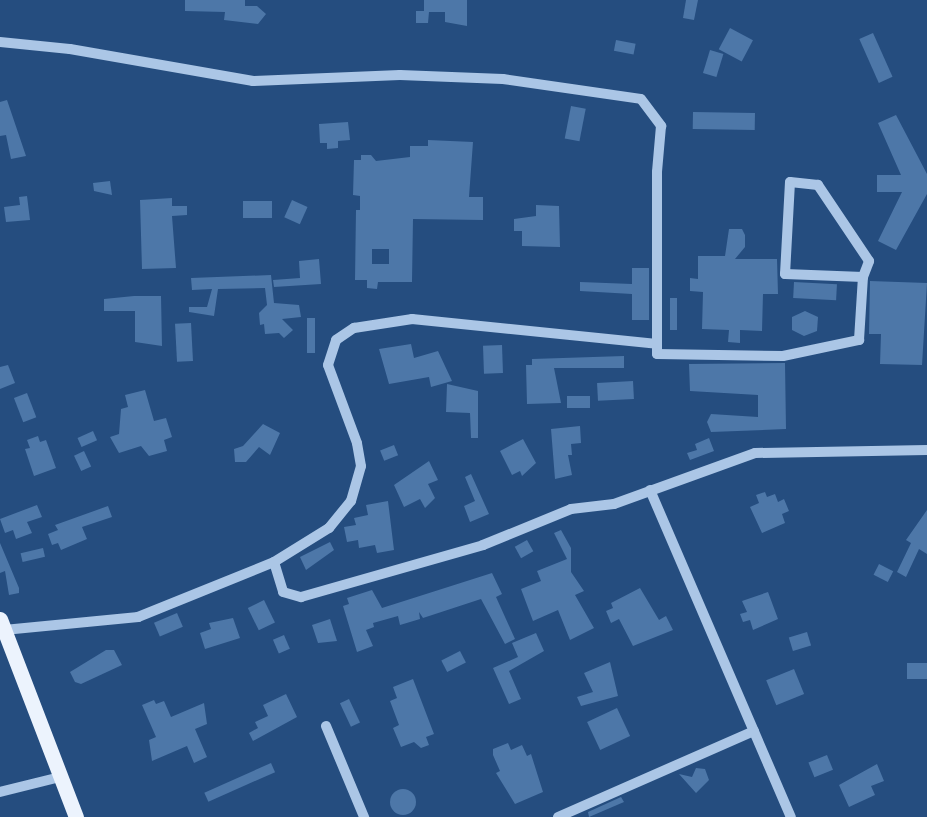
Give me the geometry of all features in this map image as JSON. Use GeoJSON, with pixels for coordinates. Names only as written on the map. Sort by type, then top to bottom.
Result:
{"type":"FeatureCollection","features":[{"type":"Feature","properties":{"kind":"main road"},"geometry":{"type":"LineString","coordinates":[[2,625],[76,817]]}},
{"type":"Feature","properties":{"kind":"street"},"geometry":{"type":"LineString","coordinates":[[0,42],[70,49],[253,81],[400,75],[503,79],[641,99],[661,126],[657,172],[657,354],[783,356],[859,340],[863,277],[869,261],[818,185],[790,182],[785,274],[863,277]]}},
{"type":"Feature","properties":{"kind":"street"},"geometry":{"type":"LineString","coordinates":[[2,625],[138,617],[274,562],[329,528],[351,501],[361,466],[357,443],[328,365],[336,340],[354,328],[412,319],[657,344]]}},
{"type":"Feature","properties":{"kind":"street"},"geometry":{"type":"LineString","coordinates":[[274,562],[283,592],[301,597],[483,544],[571,508],[614,504],[755,453],[927,450]]}},
{"type":"Feature","properties":{"kind":"street"},"geometry":{"type":"LineString","coordinates":[[650,490],[791,817]]}},
{"type":"Feature","properties":{"kind":"street"},"geometry":{"type":"LineString","coordinates":[[326,726],[364,817]]}},
{"type":"Feature","properties":{"kind":"street"},"geometry":{"type":"LineString","coordinates":[[558,817],[754,731]]}},
{"type":"Feature","properties":{"kind":"street"},"geometry":{"type":"LineString","coordinates":[[0,792],[60,777]]}},
{"type":"Feature","properties":{"kind":"building"},"geometry":{"type":"Polygon","coordinates":[[[185,0],[245,0],[245,6],[257,6],[266,14],[258,24],[224,20],[225,12],[185,11],[185,0]]]}},
{"type":"Feature","properties":{"kind":"building"},"geometry":{"type":"Polygon","coordinates":[[[424,0],[467,0],[467,26],[445,22],[445,12],[429,12],[428,23],[416,23],[416,11],[424,11],[424,0]]]}},
{"type":"Feature","properties":{"kind":"building"},"geometry":{"type":"Polygon","coordinates":[[[686,0],[698,0],[694,20],[683,18],[686,0]]]}},
{"type":"Feature","properties":{"kind":"building"},"geometry":{"type":"Polygon","coordinates":[[[730,28],[753,40],[742,61],[719,49],[730,28]]]}},
{"type":"Feature","properties":{"kind":"building"},"geometry":{"type":"Polygon","coordinates":[[[873,33],[893,77],[879,83],[859,39],[873,33]]]}},
{"type":"Feature","properties":{"kind":"building"},"geometry":{"type":"Polygon","coordinates":[[[616,40],[636,44],[634,55],[614,51],[616,40]]]}},
{"type":"Feature","properties":{"kind":"building"},"geometry":{"type":"Polygon","coordinates":[[[710,50],[723,54],[716,77],[703,73],[710,50]]]}},
{"type":"Feature","properties":{"kind":"building"},"geometry":{"type":"Polygon","coordinates":[[[7,100],[26,156],[11,159],[6,135],[0,136],[0,102],[7,100]]]}},
{"type":"Feature","properties":{"kind":"building"},"geometry":{"type":"Polygon","coordinates":[[[571,106],[586,109],[579,141],[565,138],[571,106]]]}},
{"type":"Feature","properties":{"kind":"building"},"geometry":{"type":"Polygon","coordinates":[[[693,112],[755,113],[755,130],[693,129],[693,112]]]}},
{"type":"Feature","properties":{"kind":"building"},"geometry":{"type":"Polygon","coordinates":[[[896,115],[927,174],[927,194],[896,250],[878,241],[902,192],[877,192],[877,175],[901,175],[878,123],[896,115]]]}},
{"type":"Feature","properties":{"kind":"building"},"geometry":{"type":"Polygon","coordinates":[[[348,122],[350,140],[338,141],[338,148],[327,149],[327,143],[320,143],[319,124],[348,122]]]}},
{"type":"Feature","properties":{"kind":"building"},"geometry":{"type":"Polygon","coordinates":[[[428,140],[473,142],[469,197],[483,197],[483,220],[413,219],[412,282],[378,282],[377,289],[367,288],[367,280],[355,280],[356,210],[360,210],[360,196],[353,195],[354,160],[361,160],[361,155],[371,155],[376,161],[410,157],[410,146],[428,146],[428,140]],[[372,249],[372,264],[389,264],[389,249],[372,249]]]}},
{"type":"Feature","properties":{"kind":"building"},"geometry":{"type":"Polygon","coordinates":[[[110,181],[112,195],[94,191],[93,183],[110,181]]]}},
{"type":"Feature","properties":{"kind":"building"},"geometry":{"type":"Polygon","coordinates":[[[27,196],[30,220],[6,222],[4,207],[20,205],[19,197],[27,196]]]}},
{"type":"Feature","properties":{"kind":"building"},"geometry":{"type":"Polygon","coordinates":[[[172,198],[172,206],[187,206],[187,215],[172,216],[176,268],[142,269],[140,200],[172,198]]]}},
{"type":"Feature","properties":{"kind":"building"},"geometry":{"type":"Polygon","coordinates":[[[292,200],[308,207],[300,224],[284,217],[292,200]]]}},
{"type":"Feature","properties":{"kind":"building"},"geometry":{"type":"Polygon","coordinates":[[[243,201],[272,201],[272,218],[243,218],[243,201]]]}},
{"type":"Feature","properties":{"kind":"building"},"geometry":{"type":"Polygon","coordinates":[[[536,205],[559,206],[560,247],[522,246],[522,231],[514,231],[514,219],[536,216],[536,205]]]}},
{"type":"Feature","properties":{"kind":"building"},"geometry":{"type":"Polygon","coordinates":[[[729,229],[742,229],[745,235],[745,247],[735,259],[777,259],[778,294],[763,294],[762,331],[740,330],[740,343],[728,342],[729,330],[702,329],[703,292],[690,291],[690,278],[698,279],[698,256],[725,256],[729,229]]]}},
{"type":"Feature","properties":{"kind":"building"},"geometry":{"type":"Polygon","coordinates":[[[319,259],[321,284],[274,287],[273,280],[300,278],[299,261],[319,259]]]}},
{"type":"Feature","properties":{"kind":"building"},"geometry":{"type":"Polygon","coordinates":[[[632,268],[649,268],[649,320],[632,320],[632,294],[580,291],[580,282],[632,284],[632,268]]]}},
{"type":"Feature","properties":{"kind":"building"},"geometry":{"type":"Polygon","coordinates":[[[271,275],[274,303],[299,305],[301,317],[282,319],[293,330],[284,338],[279,333],[265,334],[264,324],[260,325],[259,313],[267,305],[265,288],[218,289],[214,316],[189,312],[189,307],[207,307],[212,289],[192,290],[191,278],[271,275]]]}},
{"type":"Feature","properties":{"kind":"building"},"geometry":{"type":"Polygon","coordinates":[[[870,281],[927,283],[922,365],[880,364],[881,334],[869,334],[870,281]]]}},
{"type":"Feature","properties":{"kind":"building"},"geometry":{"type":"Polygon","coordinates":[[[794,282],[837,284],[836,300],[793,298],[794,282]]]}},
{"type":"Feature","properties":{"kind":"building"},"geometry":{"type":"Polygon","coordinates":[[[161,296],[162,346],[135,342],[135,311],[104,311],[104,299],[161,296]]]}},
{"type":"Feature","properties":{"kind":"building"},"geometry":{"type":"Polygon","coordinates":[[[670,298],[677,298],[677,330],[670,330],[670,298]]]}},
{"type":"Feature","properties":{"kind":"building"},"geometry":{"type":"Polygon","coordinates":[[[805,311],[818,317],[817,331],[804,336],[792,330],[792,317],[805,311]]]}},
{"type":"Feature","properties":{"kind":"building"},"geometry":{"type":"Polygon","coordinates":[[[307,318],[315,318],[315,353],[307,353],[307,318]]]}},
{"type":"Feature","properties":{"kind":"building"},"geometry":{"type":"Polygon","coordinates":[[[191,323],[193,361],[177,362],[175,324],[191,323]]]}},
{"type":"Feature","properties":{"kind":"building"},"geometry":{"type":"Polygon","coordinates":[[[411,344],[414,358],[438,351],[452,381],[431,387],[429,377],[389,384],[379,349],[411,344]]]}},
{"type":"Feature","properties":{"kind":"building"},"geometry":{"type":"Polygon","coordinates":[[[502,345],[503,373],[484,374],[483,346],[502,345]]]}},
{"type":"Feature","properties":{"kind":"building"},"geometry":{"type":"Polygon","coordinates":[[[624,356],[624,368],[554,368],[561,403],[527,404],[526,365],[532,365],[532,359],[624,356]]]}},
{"type":"Feature","properties":{"kind":"building"},"geometry":{"type":"Polygon","coordinates":[[[785,363],[786,429],[711,432],[707,422],[711,414],[758,417],[758,395],[690,391],[689,364],[785,363]]]}},
{"type":"Feature","properties":{"kind":"building"},"geometry":{"type":"Polygon","coordinates":[[[8,365],[15,383],[0,389],[0,367],[8,365]]]}},
{"type":"Feature","properties":{"kind":"building"},"geometry":{"type":"Polygon","coordinates":[[[633,381],[634,399],[598,401],[597,383],[633,381]]]}},
{"type":"Feature","properties":{"kind":"building"},"geometry":{"type":"Polygon","coordinates":[[[447,384],[478,391],[478,438],[471,438],[470,413],[446,412],[447,384]]]}},
{"type":"Feature","properties":{"kind":"building"},"geometry":{"type":"Polygon","coordinates":[[[145,390],[154,421],[166,418],[172,437],[164,440],[167,451],[149,456],[141,446],[119,453],[110,437],[119,434],[121,409],[128,407],[125,395],[145,390]]]}},
{"type":"Feature","properties":{"kind":"building"},"geometry":{"type":"Polygon","coordinates":[[[27,393],[36,417],[23,422],[14,398],[27,393]]]}},
{"type":"Feature","properties":{"kind":"building"},"geometry":{"type":"Polygon","coordinates":[[[567,396],[590,396],[590,408],[567,408],[567,396]]]}},
{"type":"Feature","properties":{"kind":"building"},"geometry":{"type":"Polygon","coordinates":[[[263,424],[280,433],[270,455],[259,447],[246,462],[235,462],[234,449],[243,446],[263,424]]]}},
{"type":"Feature","properties":{"kind":"building"},"geometry":{"type":"Polygon","coordinates":[[[580,426],[581,443],[571,444],[572,455],[568,455],[572,475],[555,479],[551,429],[580,426]]]}},
{"type":"Feature","properties":{"kind":"building"},"geometry":{"type":"Polygon","coordinates":[[[93,431],[97,440],[82,447],[77,438],[93,431]]]}},
{"type":"Feature","properties":{"kind":"building"},"geometry":{"type":"Polygon","coordinates":[[[38,436],[40,442],[46,440],[56,468],[34,476],[25,449],[30,448],[27,440],[38,436]]]}},
{"type":"Feature","properties":{"kind":"building"},"geometry":{"type":"Polygon","coordinates":[[[709,438],[714,451],[690,460],[687,453],[697,450],[695,444],[709,438]]]}},
{"type":"Feature","properties":{"kind":"building"},"geometry":{"type":"Polygon","coordinates":[[[523,439],[536,463],[522,476],[520,471],[512,475],[500,451],[523,439]]]}},
{"type":"Feature","properties":{"kind":"building"},"geometry":{"type":"Polygon","coordinates":[[[394,445],[398,455],[384,461],[380,451],[394,445]]]}},
{"type":"Feature","properties":{"kind":"building"},"geometry":{"type":"Polygon","coordinates":[[[84,451],[91,466],[81,471],[74,456],[84,451]]]}},
{"type":"Feature","properties":{"kind":"building"},"geometry":{"type":"Polygon","coordinates":[[[429,461],[438,480],[428,484],[435,498],[425,508],[420,499],[404,507],[394,485],[429,461]]]}},
{"type":"Feature","properties":{"kind":"building"},"geometry":{"type":"Polygon","coordinates":[[[471,474],[489,514],[470,522],[464,506],[475,501],[465,477],[471,474]]]}},
{"type":"Feature","properties":{"kind":"building"},"geometry":{"type":"Polygon","coordinates":[[[765,492],[767,497],[775,494],[778,502],[784,499],[789,511],[782,514],[785,523],[762,533],[750,507],[759,503],[756,495],[765,492]]]}},
{"type":"Feature","properties":{"kind":"building"},"geometry":{"type":"Polygon","coordinates":[[[388,501],[394,550],[377,553],[375,545],[359,548],[358,540],[347,542],[344,527],[356,525],[354,518],[368,515],[366,505],[388,501]]]}},
{"type":"Feature","properties":{"kind":"building"},"geometry":{"type":"Polygon","coordinates":[[[37,505],[42,517],[27,522],[32,533],[16,539],[13,530],[5,533],[0,519],[37,505]]]}},
{"type":"Feature","properties":{"kind":"building"},"geometry":{"type":"Polygon","coordinates":[[[108,506],[112,517],[82,527],[87,539],[61,550],[58,543],[52,545],[48,534],[58,530],[55,525],[108,506]]]}},
{"type":"Feature","properties":{"kind":"building"},"geometry":{"type":"Polygon","coordinates":[[[927,510],[927,554],[919,549],[906,577],[897,572],[911,543],[906,540],[927,510]]]}},
{"type":"Feature","properties":{"kind":"building"},"geometry":{"type":"Polygon","coordinates":[[[561,530],[571,548],[571,572],[584,591],[575,595],[594,628],[570,640],[558,610],[533,621],[521,589],[541,581],[537,571],[567,559],[554,533],[561,530]]]}},
{"type":"Feature","properties":{"kind":"building"},"geometry":{"type":"Polygon","coordinates":[[[527,540],[533,551],[521,558],[515,547],[527,540]]]}},
{"type":"Feature","properties":{"kind":"building"},"geometry":{"type":"Polygon","coordinates":[[[330,542],[334,550],[306,570],[300,557],[330,542]]]}},
{"type":"Feature","properties":{"kind":"building"},"geometry":{"type":"Polygon","coordinates":[[[0,543],[19,593],[9,595],[5,571],[0,573],[0,543]]]}},
{"type":"Feature","properties":{"kind":"building"},"geometry":{"type":"Polygon","coordinates":[[[43,548],[45,557],[23,562],[21,553],[43,548]]]}},
{"type":"Feature","properties":{"kind":"building"},"geometry":{"type":"Polygon","coordinates":[[[879,564],[893,571],[888,582],[874,575],[879,564]]]}},
{"type":"Feature","properties":{"kind":"building"},"geometry":{"type":"Polygon","coordinates":[[[492,573],[502,594],[496,597],[515,639],[505,644],[481,599],[423,618],[419,612],[420,619],[400,625],[398,616],[373,623],[374,627],[366,630],[373,646],[357,652],[343,606],[349,604],[347,598],[372,590],[382,608],[492,573]]]}},
{"type":"Feature","properties":{"kind":"building"},"geometry":{"type":"Polygon","coordinates":[[[640,588],[659,620],[666,616],[673,630],[633,646],[619,619],[611,623],[606,611],[613,608],[611,603],[640,588]]]}},
{"type":"Feature","properties":{"kind":"building"},"geometry":{"type":"Polygon","coordinates":[[[768,592],[778,619],[753,630],[750,620],[743,622],[740,614],[747,612],[742,601],[768,592]]]}},
{"type":"Feature","properties":{"kind":"building"},"geometry":{"type":"Polygon","coordinates":[[[264,600],[275,622],[259,630],[248,608],[264,600]]]}},
{"type":"Feature","properties":{"kind":"building"},"geometry":{"type":"Polygon","coordinates":[[[177,613],[183,627],[160,637],[154,623],[177,613]]]}},
{"type":"Feature","properties":{"kind":"building"},"geometry":{"type":"Polygon","coordinates":[[[233,618],[240,638],[205,649],[200,633],[211,629],[209,623],[233,618]]]}},
{"type":"Feature","properties":{"kind":"building"},"geometry":{"type":"Polygon","coordinates":[[[330,619],[337,641],[318,643],[312,625],[330,619]]]}},
{"type":"Feature","properties":{"kind":"building"},"geometry":{"type":"Polygon","coordinates":[[[807,632],[811,645],[793,651],[789,638],[807,632]]]}},
{"type":"Feature","properties":{"kind":"building"},"geometry":{"type":"Polygon","coordinates":[[[536,633],[544,651],[509,671],[521,699],[509,704],[493,668],[518,657],[512,643],[536,633]]]}},
{"type":"Feature","properties":{"kind":"building"},"geometry":{"type":"Polygon","coordinates":[[[284,635],[290,649],[279,653],[273,640],[284,635]]]}},
{"type":"Feature","properties":{"kind":"building"},"geometry":{"type":"Polygon","coordinates":[[[106,650],[114,650],[122,665],[81,684],[75,682],[70,672],[106,650]]]}},
{"type":"Feature","properties":{"kind":"building"},"geometry":{"type":"Polygon","coordinates":[[[460,651],[466,663],[447,672],[441,661],[460,651]]]}},
{"type":"Feature","properties":{"kind":"building"},"geometry":{"type":"Polygon","coordinates":[[[610,662],[618,696],[581,706],[577,697],[593,692],[584,673],[610,662]]]}},
{"type":"Feature","properties":{"kind":"building"},"geometry":{"type":"Polygon","coordinates":[[[907,663],[927,663],[927,679],[907,679],[907,663]]]}},
{"type":"Feature","properties":{"kind":"building"},"geometry":{"type":"Polygon","coordinates":[[[794,669],[804,694],[776,705],[766,680],[794,669]]]}},
{"type":"Feature","properties":{"kind":"building"},"geometry":{"type":"Polygon","coordinates":[[[413,679],[434,734],[426,737],[429,745],[421,748],[414,742],[401,747],[393,728],[399,725],[390,701],[397,698],[393,687],[413,679]]]}},
{"type":"Feature","properties":{"kind":"building"},"geometry":{"type":"Polygon","coordinates":[[[286,694],[297,717],[253,741],[249,733],[258,728],[255,722],[268,716],[263,705],[286,694]]]}},
{"type":"Feature","properties":{"kind":"building"},"geometry":{"type":"Polygon","coordinates":[[[349,699],[360,723],[351,727],[340,703],[349,699]]]}},
{"type":"Feature","properties":{"kind":"building"},"geometry":{"type":"Polygon","coordinates":[[[154,700],[156,704],[164,701],[171,717],[204,703],[207,724],[195,729],[207,757],[194,763],[187,746],[152,761],[149,740],[156,737],[142,705],[154,700]]]}},
{"type":"Feature","properties":{"kind":"building"},"geometry":{"type":"Polygon","coordinates":[[[617,708],[630,736],[600,750],[587,722],[617,708]]]}},
{"type":"Feature","properties":{"kind":"building"},"geometry":{"type":"Polygon","coordinates":[[[508,743],[511,750],[522,745],[527,756],[531,754],[543,792],[515,804],[496,773],[500,771],[493,755],[493,749],[508,743]]]}},
{"type":"Feature","properties":{"kind":"building"},"geometry":{"type":"Polygon","coordinates":[[[827,755],[833,770],[814,777],[808,762],[827,755]]]}},
{"type":"Feature","properties":{"kind":"building"},"geometry":{"type":"Polygon","coordinates":[[[271,763],[275,772],[208,802],[204,793],[271,763]]]}},
{"type":"Feature","properties":{"kind":"building"},"geometry":{"type":"Polygon","coordinates":[[[877,764],[884,781],[871,786],[875,795],[849,807],[839,785],[877,764]]]}},
{"type":"Feature","properties":{"kind":"building"},"geometry":{"type":"Polygon","coordinates":[[[696,768],[705,769],[709,780],[696,793],[679,774],[692,777],[696,768]]]}},
{"type":"Feature","properties":{"kind":"building"},"geometry":{"type":"Polygon","coordinates":[[[403,789],[412,793],[416,802],[412,811],[403,815],[394,811],[390,802],[394,793],[403,789]]]}},
{"type":"Feature","properties":{"kind":"building"},"geometry":{"type":"Polygon","coordinates":[[[621,797],[624,802],[589,817],[588,812],[621,797]]]}}]}
